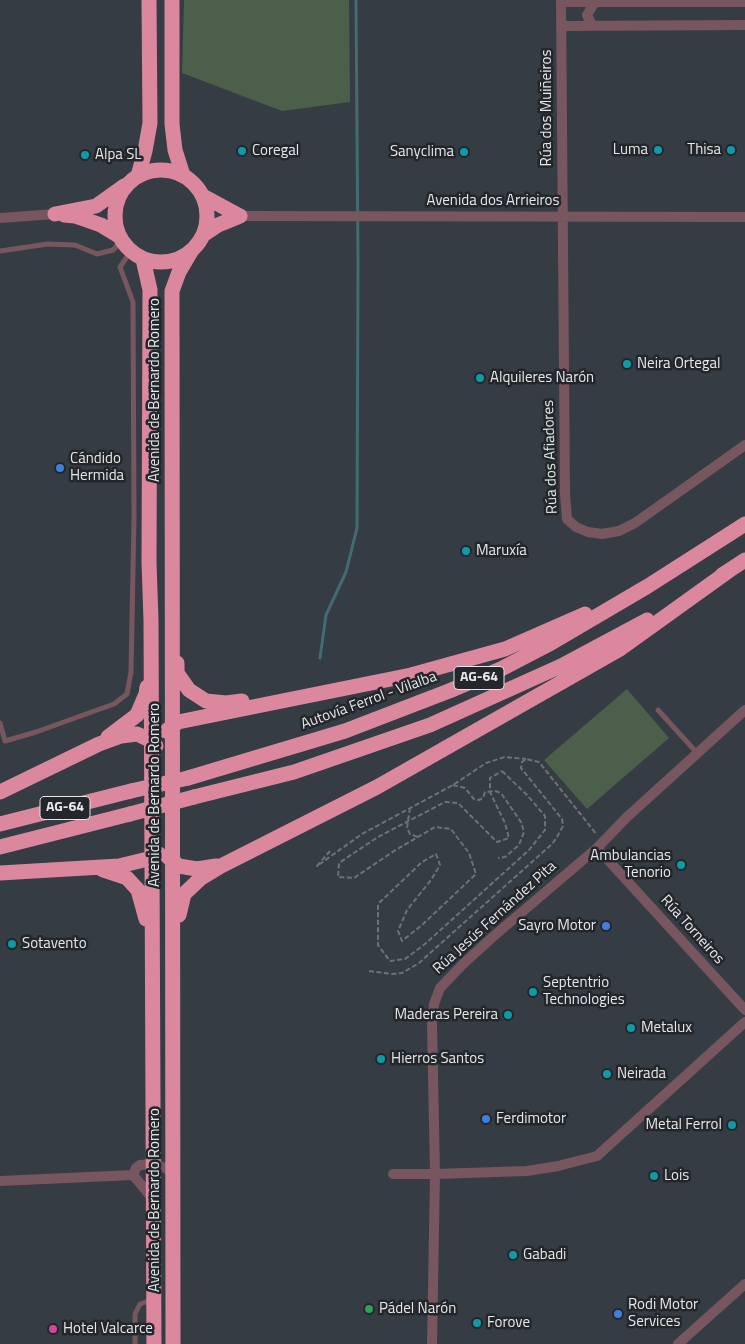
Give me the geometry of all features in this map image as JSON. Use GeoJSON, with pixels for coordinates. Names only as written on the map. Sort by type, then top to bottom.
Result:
{"type":"FeatureCollection","features":[{"type":"Feature","properties":{"kind":"highway"},"geometry":{"type":"LineString","coordinates":[[129,247],[115,223],[115,209],[119,196],[132,180],[145,151],[150,123],[149,0]]}},
{"type":"Feature","properties":{"kind":"highway"},"geometry":{"type":"LineString","coordinates":[[172,0],[172,124],[176,150],[183,175]]}},
{"type":"Feature","properties":{"kind":"highway"},"geometry":{"type":"LineString","coordinates":[[160,169],[183,175],[194,184],[203,196],[207,208],[207,222],[203,235],[192,250],[181,258],[169,262],[156,262],[129,247],[101,225],[75,216],[55,214],[96,206],[132,180],[148,171],[160,169]]}},
{"type":"Feature","properties":{"kind":"highway"},"geometry":{"type":"LineString","coordinates":[[203,196],[240,216]]}},
{"type":"Feature","properties":{"kind":"highway"},"geometry":{"type":"LineString","coordinates":[[203,235],[218,225],[240,216]]}},
{"type":"Feature","properties":{"kind":"highway","name":"Avenida de Bernardo Romero"},"geometry":{"type":"LineString","coordinates":[[129,247],[150,290],[149,562],[153,749],[160,852],[173,959],[173,1344]]}},
{"type":"Feature","properties":{"kind":"highway","name":"Avenida de Bernardo Romero"},"geometry":{"type":"LineString","coordinates":[[154,1344],[152,959],[160,852],[173,838],[172,291],[179,272],[192,250]]}},
{"type":"Feature","properties":{"kind":"highway","name":"Autovía Ferrol - Vilalba"},"geometry":{"type":"LineString","coordinates":[[0,824],[188,778],[345,731],[449,692],[551,643],[648,586],[745,524]]}},
{"type":"Feature","properties":{"kind":"highway","name":"AG-64"},"geometry":{"type":"LineString","coordinates":[[0,847],[294,772],[430,725],[561,666],[646,620],[745,560]]}},
{"type":"Feature","properties":{"kind":"highway"},"geometry":{"type":"LineString","coordinates":[[173,959],[177,923],[184,894],[201,878],[220,866],[377,787],[620,649],[730,570]]}},
{"type":"Feature","properties":{"kind":"highway"},"geometry":{"type":"LineString","coordinates":[[153,749],[162,734],[178,722],[410,675],[505,649],[648,586]]}},
{"type":"Feature","properties":{"kind":"highway"},"geometry":{"type":"LineString","coordinates":[[99,744],[137,715],[146,694],[151,620]]}},
{"type":"Feature","properties":{"kind":"highway"},"geometry":{"type":"LineString","coordinates":[[173,622],[177,673],[189,690],[206,701],[226,703],[341,690]]}},
{"type":"Feature","properties":{"kind":"highway"},"geometry":{"type":"LineString","coordinates":[[0,792],[99,744],[121,736],[137,734],[153,749],[173,760]]}},
{"type":"Feature","properties":{"kind":"highway"},"geometry":{"type":"LineString","coordinates":[[0,873],[97,868],[127,864],[160,852],[179,866],[197,869],[220,866]]}},
{"type":"Feature","properties":{"kind":"highway"},"geometry":{"type":"LineString","coordinates":[[97,868],[127,878],[138,890],[145,910],[152,959]]}},
{"type":"Feature","properties":{"kind":"street"},"geometry":{"type":"LineString","coordinates":[[561,1],[745,2]]}},
{"type":"Feature","properties":{"kind":"street","name":"Rúa dos Muiñeiros"},"geometry":{"type":"LineString","coordinates":[[561,1],[563,216]]}},
{"type":"Feature","properties":{"kind":"street"},"geometry":{"type":"LineString","coordinates":[[592,25],[587,15],[595,2]]}},
{"type":"Feature","properties":{"kind":"street"},"geometry":{"type":"LineString","coordinates":[[562,26],[745,25]]}},
{"type":"Feature","properties":{"kind":"street"},"geometry":{"type":"LineString","coordinates":[[0,218],[55,214]]}},
{"type":"Feature","properties":{"kind":"street","name":"Avenida dos Arrieiros"},"geometry":{"type":"LineString","coordinates":[[240,216],[745,217]]}},
{"type":"Feature","properties":{"kind":"street","name":"Rúa dos Afiadores"},"geometry":{"type":"LineString","coordinates":[[563,216],[565,494],[567,519],[588,532],[602,534],[620,530],[635,523],[745,445]]}},
{"type":"Feature","properties":{"kind":"street","name":"Rúa Jesús Fernández Pita"},"geometry":{"type":"LineString","coordinates":[[432,1344],[435,1174],[432,1024],[434,1004],[440,988],[464,963],[600,845],[627,817],[745,710]]}},
{"type":"Feature","properties":{"kind":"street","name":"Rúa Torneiros"},"geometry":{"type":"LineString","coordinates":[[600,845],[745,1010]]}},
{"type":"Feature","properties":{"kind":"street"},"geometry":{"type":"LineString","coordinates":[[393,1174],[528,1171],[558,1166],[596,1156],[745,1022]]}},
{"type":"Feature","properties":{"kind":"street"},"geometry":{"type":"LineString","coordinates":[[133,1175],[136,1168],[140,1165],[152,1164],[172,1172]]}},
{"type":"Feature","properties":{"kind":"street"},"geometry":{"type":"LineString","coordinates":[[0,1181],[133,1175]]}},
{"type":"Feature","properties":{"kind":"street"},"geometry":{"type":"LineString","coordinates":[[133,1175],[153,1199]]}},
{"type":"Feature","properties":{"kind":"street"},"geometry":{"type":"LineString","coordinates":[[678,1344],[745,1284]]}},
{"type":"Feature","properties":{"kind":"lane"},"geometry":{"type":"LineString","coordinates":[[0,251],[48,244],[75,245],[97,254],[129,247]]}},
{"type":"Feature","properties":{"kind":"lane"},"geometry":{"type":"LineString","coordinates":[[0,723],[5,741],[114,704],[127,694],[131,672],[134,518],[133,302],[120,267],[129,247]]}},
{"type":"Feature","properties":{"kind":"lane"},"geometry":{"type":"LineString","coordinates":[[658,710],[698,754]]}},
{"type":"Feature","properties":{"kind":"lane"},"geometry":{"type":"LineString","coordinates":[[135,1344],[135,1314],[140,1304],[154,1299]]}},
{"type":"Feature","properties":{"kind":"path"},"geometry":{"type":"LineString","coordinates":[[330,851],[317,866],[362,834],[453,785],[486,763],[505,757],[539,762],[600,845]]}},
{"type":"Feature","properties":{"kind":"path"},"geometry":{"type":"LineString","coordinates":[[369,970],[392,974],[402,973],[419,963],[552,844],[563,826],[562,819],[521,768],[522,762],[526,759]]}},
{"type":"Feature","properties":{"kind":"path"},"geometry":{"type":"LineString","coordinates":[[502,771],[545,816],[545,830],[529,850],[425,944],[405,959],[390,961],[378,945],[378,904],[422,862],[436,854],[440,865],[408,910],[398,931],[402,941],[422,925],[476,874],[469,853],[451,828],[435,827],[354,878],[338,877],[339,863],[408,821],[445,802],[458,803],[497,842],[508,838],[506,822],[490,792],[490,778],[502,771]]}},
{"type":"Feature","properties":{"kind":"path"},"geometry":{"type":"LineString","coordinates":[[453,785],[465,788],[474,799],[479,800],[483,798],[485,792],[495,791],[501,793],[521,822],[524,832],[519,845],[505,857],[498,858]]}},
{"type":"Feature","properties":{"kind":"path"},"geometry":{"type":"LineString","coordinates":[[410,808],[407,828],[410,834],[418,837]]}},
{"type":"Feature","properties":{"kind":"shaded area"},"geometry":{"type":"Polygon","coordinates":[[[0,0],[745,0],[745,1344],[0,1344],[0,0]]]}},
{"type":"Feature","properties":{"kind":"green space"},"geometry":{"type":"Polygon","coordinates":[[[184,0],[349,0],[350,102],[282,111],[182,73],[184,0]]]}},
{"type":"Feature","properties":{"kind":"green space"},"geometry":{"type":"Polygon","coordinates":[[[627,689],[669,738],[587,809],[544,760],[627,689]]]}},
{"type":"Feature","properties":{"kind":"waterway"},"geometry":{"type":"LineString","coordinates":[[320,658],[326,615],[346,572],[357,528],[358,262],[356,0]]}},
{"type":"Feature","properties":{"kind":"place","name":"Luma"},"geometry":{"type":"Point","coordinates":[658,150]}},
{"type":"Feature","properties":{"kind":"place","name":"Thisa"},"geometry":{"type":"Point","coordinates":[731,150]}},
{"type":"Feature","properties":{"kind":"place","name":"Coregal"},"geometry":{"type":"Point","coordinates":[242,151]}},
{"type":"Feature","properties":{"kind":"place","name":"Sanyclima"},"geometry":{"type":"Point","coordinates":[464,152]}},
{"type":"Feature","properties":{"kind":"place","name":"Alpa SL"},"geometry":{"type":"Point","coordinates":[85,155]}},
{"type":"Feature","properties":{"kind":"place","name":"Neira Ortegal"},"geometry":{"type":"Point","coordinates":[627,364]}},
{"type":"Feature","properties":{"kind":"place","name":"Alquileres Narón"},"geometry":{"type":"Point","coordinates":[480,378]}},
{"type":"Feature","properties":{"kind":"place","name":"Cándido Hermida"},"geometry":{"type":"Point","coordinates":[60,468]}},
{"type":"Feature","properties":{"kind":"place","name":"Maruxía"},"geometry":{"type":"Point","coordinates":[466,551]}},
{"type":"Feature","properties":{"kind":"place","name":"Ambulancias Tenorio"},"geometry":{"type":"Point","coordinates":[681,865]}},
{"type":"Feature","properties":{"kind":"place","name":"Sayro Motor"},"geometry":{"type":"Point","coordinates":[606,926]}},
{"type":"Feature","properties":{"kind":"place","name":"Sotavento"},"geometry":{"type":"Point","coordinates":[12,944]}},
{"type":"Feature","properties":{"kind":"place","name":"Septentrio Technologies"},"geometry":{"type":"Point","coordinates":[533,992]}},
{"type":"Feature","properties":{"kind":"place","name":"Maderas Pereira"},"geometry":{"type":"Point","coordinates":[508,1015]}},
{"type":"Feature","properties":{"kind":"place","name":"Metalux"},"geometry":{"type":"Point","coordinates":[631,1028]}},
{"type":"Feature","properties":{"kind":"place","name":"Hierros Santos"},"geometry":{"type":"Point","coordinates":[381,1059]}},
{"type":"Feature","properties":{"kind":"place","name":"Neirada"},"geometry":{"type":"Point","coordinates":[607,1074]}},
{"type":"Feature","properties":{"kind":"place","name":"Ferdimotor"},"geometry":{"type":"Point","coordinates":[486,1119]}},
{"type":"Feature","properties":{"kind":"place","name":"Metal Ferrol"},"geometry":{"type":"Point","coordinates":[732,1125]}},
{"type":"Feature","properties":{"kind":"place","name":"Lois"},"geometry":{"type":"Point","coordinates":[654,1176]}},
{"type":"Feature","properties":{"kind":"place","name":"Gabadi"},"geometry":{"type":"Point","coordinates":[513,1255]}},
{"type":"Feature","properties":{"kind":"place","name":"Pádel Narón"},"geometry":{"type":"Point","coordinates":[369,1309]}},
{"type":"Feature","properties":{"kind":"place","name":"Rodi Motor Services"},"geometry":{"type":"Point","coordinates":[618,1314]}},
{"type":"Feature","properties":{"kind":"place","name":"Forove"},"geometry":{"type":"Point","coordinates":[477,1323]}},
{"type":"Feature","properties":{"kind":"place","name":"Hotel Valcarce"},"geometry":{"type":"Point","coordinates":[53,1329]}}]}
